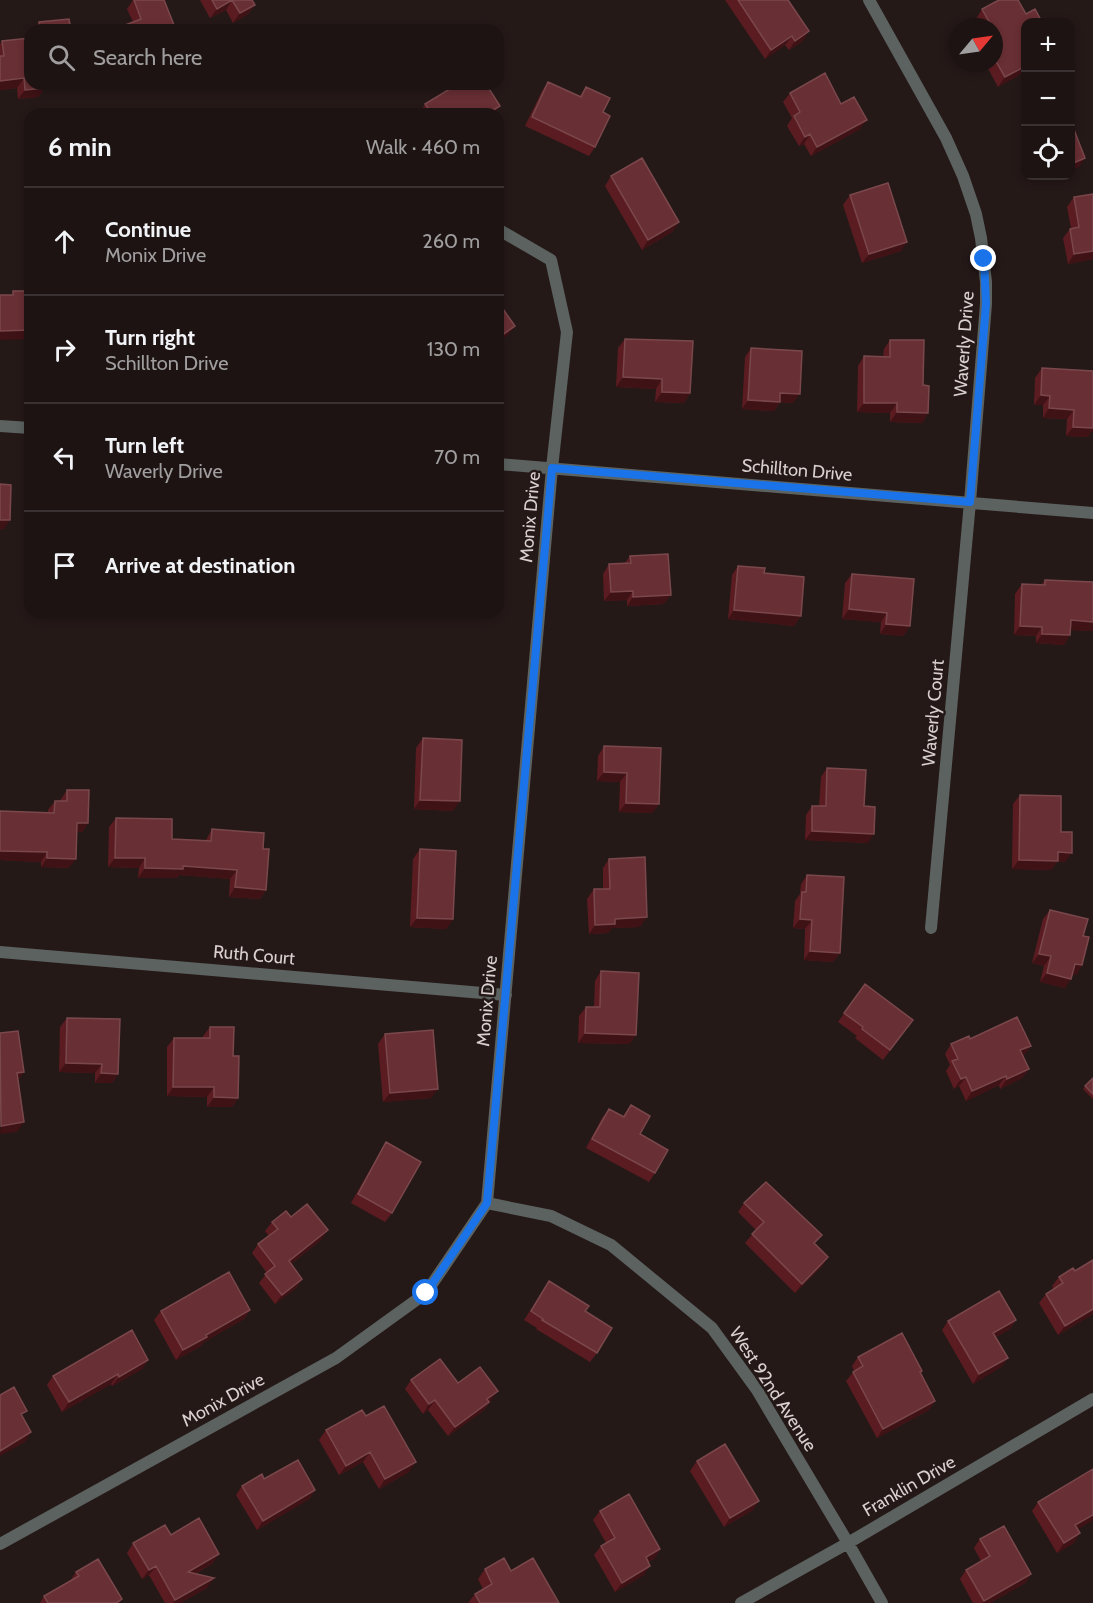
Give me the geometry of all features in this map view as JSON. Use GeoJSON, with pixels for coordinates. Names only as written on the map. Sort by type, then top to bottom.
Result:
{"type":"FeatureCollection","features":[{"type":"Feature","properties":{"kind":"street","name":"Waverly Drive"},"geometry":{"type":"LineString","coordinates":[[869,0],[956,159],[976,214],[981,238],[986,304],[970,502]]}},
{"type":"Feature","properties":{"kind":"street","name":"Monix Drive"},"geometry":{"type":"LineString","coordinates":[[0,1544],[336,1358],[426,1293],[487,1203],[552,468],[567,332],[551,260],[504,233]]}},
{"type":"Feature","properties":{"kind":"street"},"geometry":{"type":"LineString","coordinates":[[0,426],[24,428]]}},
{"type":"Feature","properties":{"kind":"street","name":"Schillton Drive"},"geometry":{"type":"LineString","coordinates":[[504,464],[1093,513]]}},
{"type":"Feature","properties":{"kind":"street","name":"Waverly Court"},"geometry":{"type":"LineString","coordinates":[[931,928],[970,502]]}},
{"type":"Feature","properties":{"kind":"street","name":"Ruth Court"},"geometry":{"type":"LineString","coordinates":[[0,952],[506,995]]}},
{"type":"Feature","properties":{"kind":"street","name":"West 92nd Avenue"},"geometry":{"type":"LineString","coordinates":[[487,1203],[551,1216],[611,1245],[712,1328],[756,1390],[882,1603]]}},
{"type":"Feature","properties":{"kind":"street","name":"Franklin Drive"},"geometry":{"type":"LineString","coordinates":[[741,1603],[1093,1399]]}},
{"type":"Feature","properties":{"kind":"building"},"geometry":{"type":"Polygon","coordinates":[[[134,0],[164,0],[174,24],[128,24],[141,19],[134,0]]]}},
{"type":"Feature","properties":{"kind":"building"},"geometry":{"type":"Polygon","coordinates":[[[212,0],[232,0],[217,9],[212,0]]]}},
{"type":"Feature","properties":{"kind":"building"},"geometry":{"type":"Polygon","coordinates":[[[232,0],[252,0],[255,5],[240,13],[232,0]]]}},
{"type":"Feature","properties":{"kind":"building"},"geometry":{"type":"Polygon","coordinates":[[[738,0],[788,0],[809,31],[795,41],[792,36],[771,50],[738,0]]]}},
{"type":"Feature","properties":{"kind":"building"},"geometry":{"type":"Polygon","coordinates":[[[999,0],[1018,0],[1026,14],[1035,9],[1040,18],[1021,18],[1021,69],[1005,77],[1002,72],[1003,18],[987,18],[982,9],[999,0]]]}},
{"type":"Feature","properties":{"kind":"building"},"geometry":{"type":"Polygon","coordinates":[[[69,19],[70,24],[39,24],[39,22],[69,19]]]}},
{"type":"Feature","properties":{"kind":"building"},"geometry":{"type":"Polygon","coordinates":[[[24,39],[24,78],[0,81],[0,56],[4,56],[2,41],[24,39]]]}},
{"type":"Feature","properties":{"kind":"building"},"geometry":{"type":"Polygon","coordinates":[[[825,73],[841,104],[854,97],[867,120],[817,147],[810,134],[805,137],[794,116],[800,112],[790,93],[825,73]]]}},
{"type":"Feature","properties":{"kind":"building"},"geometry":{"type":"Polygon","coordinates":[[[548,82],[581,97],[586,87],[610,98],[603,112],[610,116],[595,147],[532,117],[548,82]]]}},
{"type":"Feature","properties":{"kind":"building"},"geometry":{"type":"Polygon","coordinates":[[[448,90],[490,90],[500,106],[497,108],[428,108],[425,104],[448,90]]]}},
{"type":"Feature","properties":{"kind":"building"},"geometry":{"type":"Polygon","coordinates":[[[1075,132],[1085,158],[1075,162],[1075,132]]]}},
{"type":"Feature","properties":{"kind":"building"},"geometry":{"type":"Polygon","coordinates":[[[642,158],[679,222],[648,240],[611,176],[642,158]]]}},
{"type":"Feature","properties":{"kind":"building"},"geometry":{"type":"Polygon","coordinates":[[[888,183],[907,242],[869,254],[850,195],[888,183]]]}},
{"type":"Feature","properties":{"kind":"building"},"geometry":{"type":"Polygon","coordinates":[[[1093,194],[1093,251],[1074,254],[1070,229],[1079,227],[1074,197],[1093,194]]]}},
{"type":"Feature","properties":{"kind":"building"},"geometry":{"type":"Polygon","coordinates":[[[13,291],[24,291],[24,330],[0,331],[0,295],[13,295],[13,291]]]}},
{"type":"Feature","properties":{"kind":"building"},"geometry":{"type":"Polygon","coordinates":[[[504,310],[515,326],[504,334],[504,310]]]}},
{"type":"Feature","properties":{"kind":"building"},"geometry":{"type":"Polygon","coordinates":[[[625,339],[693,341],[690,393],[662,392],[662,379],[623,377],[625,339]]]}},
{"type":"Feature","properties":{"kind":"building"},"geometry":{"type":"Polygon","coordinates":[[[890,340],[924,340],[923,385],[929,386],[928,413],[897,412],[897,403],[864,403],[864,356],[890,357],[890,340]]]}},
{"type":"Feature","properties":{"kind":"building"},"geometry":{"type":"Polygon","coordinates":[[[751,348],[802,351],[800,394],[780,393],[780,402],[748,400],[751,348]]]}},
{"type":"Feature","properties":{"kind":"building"},"geometry":{"type":"Polygon","coordinates":[[[1042,368],[1093,371],[1093,428],[1073,427],[1074,410],[1049,408],[1050,396],[1041,395],[1042,368]]]}},
{"type":"Feature","properties":{"kind":"building"},"geometry":{"type":"Polygon","coordinates":[[[0,484],[11,485],[10,520],[0,520],[0,484]]]}},
{"type":"Feature","properties":{"kind":"building"},"geometry":{"type":"Polygon","coordinates":[[[668,554],[671,595],[633,597],[633,591],[611,592],[609,564],[631,563],[630,556],[668,554]]]}},
{"type":"Feature","properties":{"kind":"building"},"geometry":{"type":"Polygon","coordinates":[[[738,566],[765,568],[764,573],[804,577],[801,616],[734,610],[738,566]]]}},
{"type":"Feature","properties":{"kind":"building"},"geometry":{"type":"Polygon","coordinates":[[[852,574],[914,579],[910,626],[886,624],[887,613],[849,609],[852,574]]]}},
{"type":"Feature","properties":{"kind":"building"},"geometry":{"type":"Polygon","coordinates":[[[1045,580],[1093,582],[1093,622],[1071,620],[1070,635],[1042,634],[1042,627],[1020,626],[1022,584],[1045,585],[1045,580]]]}},
{"type":"Feature","properties":{"kind":"building"},"geometry":{"type":"Polygon","coordinates":[[[423,738],[462,740],[460,801],[420,800],[423,738]]]}},
{"type":"Feature","properties":{"kind":"building"},"geometry":{"type":"Polygon","coordinates":[[[604,746],[661,748],[659,804],[626,803],[627,773],[604,772],[604,746]]]}},
{"type":"Feature","properties":{"kind":"building"},"geometry":{"type":"Polygon","coordinates":[[[827,768],[866,770],[864,806],[875,807],[874,834],[812,831],[812,806],[826,806],[827,768]]]}},
{"type":"Feature","properties":{"kind":"building"},"geometry":{"type":"Polygon","coordinates":[[[67,790],[89,790],[88,823],[77,823],[76,859],[47,858],[47,852],[0,851],[0,811],[54,813],[55,801],[67,801],[67,790]]]}},
{"type":"Feature","properties":{"kind":"building"},"geometry":{"type":"Polygon","coordinates":[[[1020,795],[1061,796],[1061,832],[1072,832],[1072,853],[1058,852],[1058,861],[1019,860],[1020,795]]]}},
{"type":"Feature","properties":{"kind":"building"},"geometry":{"type":"Polygon","coordinates":[[[116,818],[172,819],[172,839],[211,841],[212,829],[264,833],[263,849],[269,849],[266,890],[235,887],[237,870],[183,866],[183,869],[145,868],[145,858],[115,858],[116,818]]]}},
{"type":"Feature","properties":{"kind":"building"},"geometry":{"type":"Polygon","coordinates":[[[420,849],[456,851],[453,919],[417,918],[420,849]]]}},
{"type":"Feature","properties":{"kind":"building"},"geometry":{"type":"Polygon","coordinates":[[[645,857],[647,917],[615,919],[615,924],[595,925],[594,889],[610,889],[609,859],[645,857]]]}},
{"type":"Feature","properties":{"kind":"building"},"geometry":{"type":"Polygon","coordinates":[[[807,875],[844,877],[840,953],[810,951],[812,920],[800,919],[802,892],[806,892],[807,875]]]}},
{"type":"Feature","properties":{"kind":"building"},"geometry":{"type":"Polygon","coordinates":[[[1050,910],[1088,919],[1083,936],[1089,937],[1082,965],[1075,964],[1071,979],[1047,973],[1051,956],[1039,954],[1050,910]]]}},
{"type":"Feature","properties":{"kind":"building"},"geometry":{"type":"Polygon","coordinates":[[[601,971],[639,973],[636,1035],[585,1033],[586,1007],[600,1007],[601,971]]]}},
{"type":"Feature","properties":{"kind":"building"},"geometry":{"type":"Polygon","coordinates":[[[865,984],[913,1020],[890,1050],[844,1013],[865,984]]]}},
{"type":"Feature","properties":{"kind":"building"},"geometry":{"type":"Polygon","coordinates":[[[1017,1017],[1031,1046],[1020,1050],[1029,1069],[972,1091],[966,1077],[961,1079],[952,1061],[958,1059],[951,1044],[969,1036],[970,1039],[1017,1017]]]}},
{"type":"Feature","properties":{"kind":"building"},"geometry":{"type":"Polygon","coordinates":[[[67,1018],[120,1019],[118,1074],[101,1073],[102,1064],[66,1063],[67,1018]]]}},
{"type":"Feature","properties":{"kind":"building"},"geometry":{"type":"Polygon","coordinates":[[[210,1027],[234,1027],[233,1056],[239,1056],[238,1098],[214,1097],[214,1087],[173,1087],[174,1038],[210,1038],[210,1027]]]}},
{"type":"Feature","properties":{"kind":"building"},"geometry":{"type":"Polygon","coordinates":[[[433,1030],[438,1089],[390,1093],[385,1034],[433,1030]]]}},
{"type":"Feature","properties":{"kind":"building"},"geometry":{"type":"Polygon","coordinates":[[[18,1031],[24,1072],[17,1073],[24,1122],[1,1126],[0,1033],[18,1031]]]}},
{"type":"Feature","properties":{"kind":"building"},"geometry":{"type":"Polygon","coordinates":[[[1093,1078],[1093,1094],[1085,1086],[1093,1078]]]}},
{"type":"Feature","properties":{"kind":"building"},"geometry":{"type":"Polygon","coordinates":[[[631,1105],[650,1116],[640,1134],[668,1150],[655,1173],[592,1139],[609,1109],[624,1117],[631,1105]]]}},
{"type":"Feature","properties":{"kind":"building"},"geometry":{"type":"Polygon","coordinates":[[[386,1142],[421,1162],[392,1213],[358,1194],[386,1142]]]}},
{"type":"Feature","properties":{"kind":"building"},"geometry":{"type":"Polygon","coordinates":[[[766,1182],[822,1235],[814,1243],[828,1257],[802,1284],[752,1234],[764,1222],[744,1203],[766,1182]]]}},
{"type":"Feature","properties":{"kind":"building"},"geometry":{"type":"Polygon","coordinates":[[[307,1204],[328,1230],[289,1261],[302,1279],[282,1295],[265,1274],[275,1266],[258,1244],[278,1229],[272,1222],[286,1211],[291,1217],[307,1204]]]}},
{"type":"Feature","properties":{"kind":"building"},"geometry":{"type":"Polygon","coordinates":[[[1093,1260],[1093,1309],[1065,1326],[1046,1294],[1063,1283],[1059,1277],[1093,1260]]]}},
{"type":"Feature","properties":{"kind":"building"},"geometry":{"type":"Polygon","coordinates":[[[229,1272],[250,1310],[183,1350],[161,1311],[229,1272]]]}},
{"type":"Feature","properties":{"kind":"building"},"geometry":{"type":"Polygon","coordinates":[[[549,1281],[589,1306],[585,1311],[612,1328],[597,1353],[531,1311],[549,1281]]]}},
{"type":"Feature","properties":{"kind":"building"},"geometry":{"type":"Polygon","coordinates":[[[999,1291],[1016,1320],[993,1333],[1008,1358],[979,1374],[948,1321],[999,1291]]]}},
{"type":"Feature","properties":{"kind":"building"},"geometry":{"type":"Polygon","coordinates":[[[132,1330],[148,1360],[69,1402],[53,1376],[132,1330]]]}},
{"type":"Feature","properties":{"kind":"building"},"geometry":{"type":"Polygon","coordinates":[[[902,1333],[935,1401],[883,1429],[853,1372],[863,1366],[858,1357],[902,1333]]]}},
{"type":"Feature","properties":{"kind":"building"},"geometry":{"type":"Polygon","coordinates":[[[440,1359],[458,1383],[480,1367],[498,1391],[487,1399],[489,1402],[455,1427],[435,1400],[429,1404],[411,1380],[440,1359]]]}},
{"type":"Feature","properties":{"kind":"building"},"geometry":{"type":"Polygon","coordinates":[[[14,1387],[27,1411],[21,1414],[31,1432],[0,1451],[0,1395],[14,1387]]]}},
{"type":"Feature","properties":{"kind":"building"},"geometry":{"type":"Polygon","coordinates":[[[384,1406],[416,1462],[385,1479],[370,1452],[346,1466],[326,1430],[362,1410],[366,1416],[384,1406]]]}},
{"type":"Feature","properties":{"kind":"building"},"geometry":{"type":"Polygon","coordinates":[[[725,1444],[759,1501],[730,1518],[697,1461],[725,1444]]]}},
{"type":"Feature","properties":{"kind":"building"},"geometry":{"type":"Polygon","coordinates":[[[298,1460],[315,1490],[263,1521],[242,1486],[262,1474],[264,1479],[298,1460]]]}},
{"type":"Feature","properties":{"kind":"building"},"geometry":{"type":"Polygon","coordinates":[[[1093,1469],[1093,1515],[1075,1525],[1080,1533],[1064,1543],[1038,1502],[1093,1469]]]}},
{"type":"Feature","properties":{"kind":"building"},"geometry":{"type":"Polygon","coordinates":[[[629,1494],[660,1549],[646,1557],[650,1566],[622,1583],[601,1546],[615,1538],[600,1511],[629,1494]]]}},
{"type":"Feature","properties":{"kind":"building"},"geometry":{"type":"Polygon","coordinates":[[[199,1518],[219,1554],[188,1572],[214,1578],[175,1600],[156,1566],[149,1570],[133,1543],[165,1525],[171,1535],[199,1518]]]}},
{"type":"Feature","properties":{"kind":"building"},"geometry":{"type":"Polygon","coordinates":[[[1004,1526],[1031,1574],[984,1601],[966,1570],[990,1556],[980,1539],[1004,1526]]]}},
{"type":"Feature","properties":{"kind":"building"},"geometry":{"type":"Polygon","coordinates":[[[504,1558],[511,1571],[533,1558],[559,1603],[480,1603],[475,1594],[492,1584],[485,1569],[504,1558]]]}},
{"type":"Feature","properties":{"kind":"building"},"geometry":{"type":"Polygon","coordinates":[[[98,1559],[122,1599],[116,1603],[48,1603],[44,1596],[79,1576],[76,1572],[98,1559]]]}},
{"type":"Feature","properties":{"kind":"route"},"geometry":{"type":"LineString","coordinates":[[426,1293],[487,1203],[552,468],[970,502],[986,304],[984,259]]}}]}
